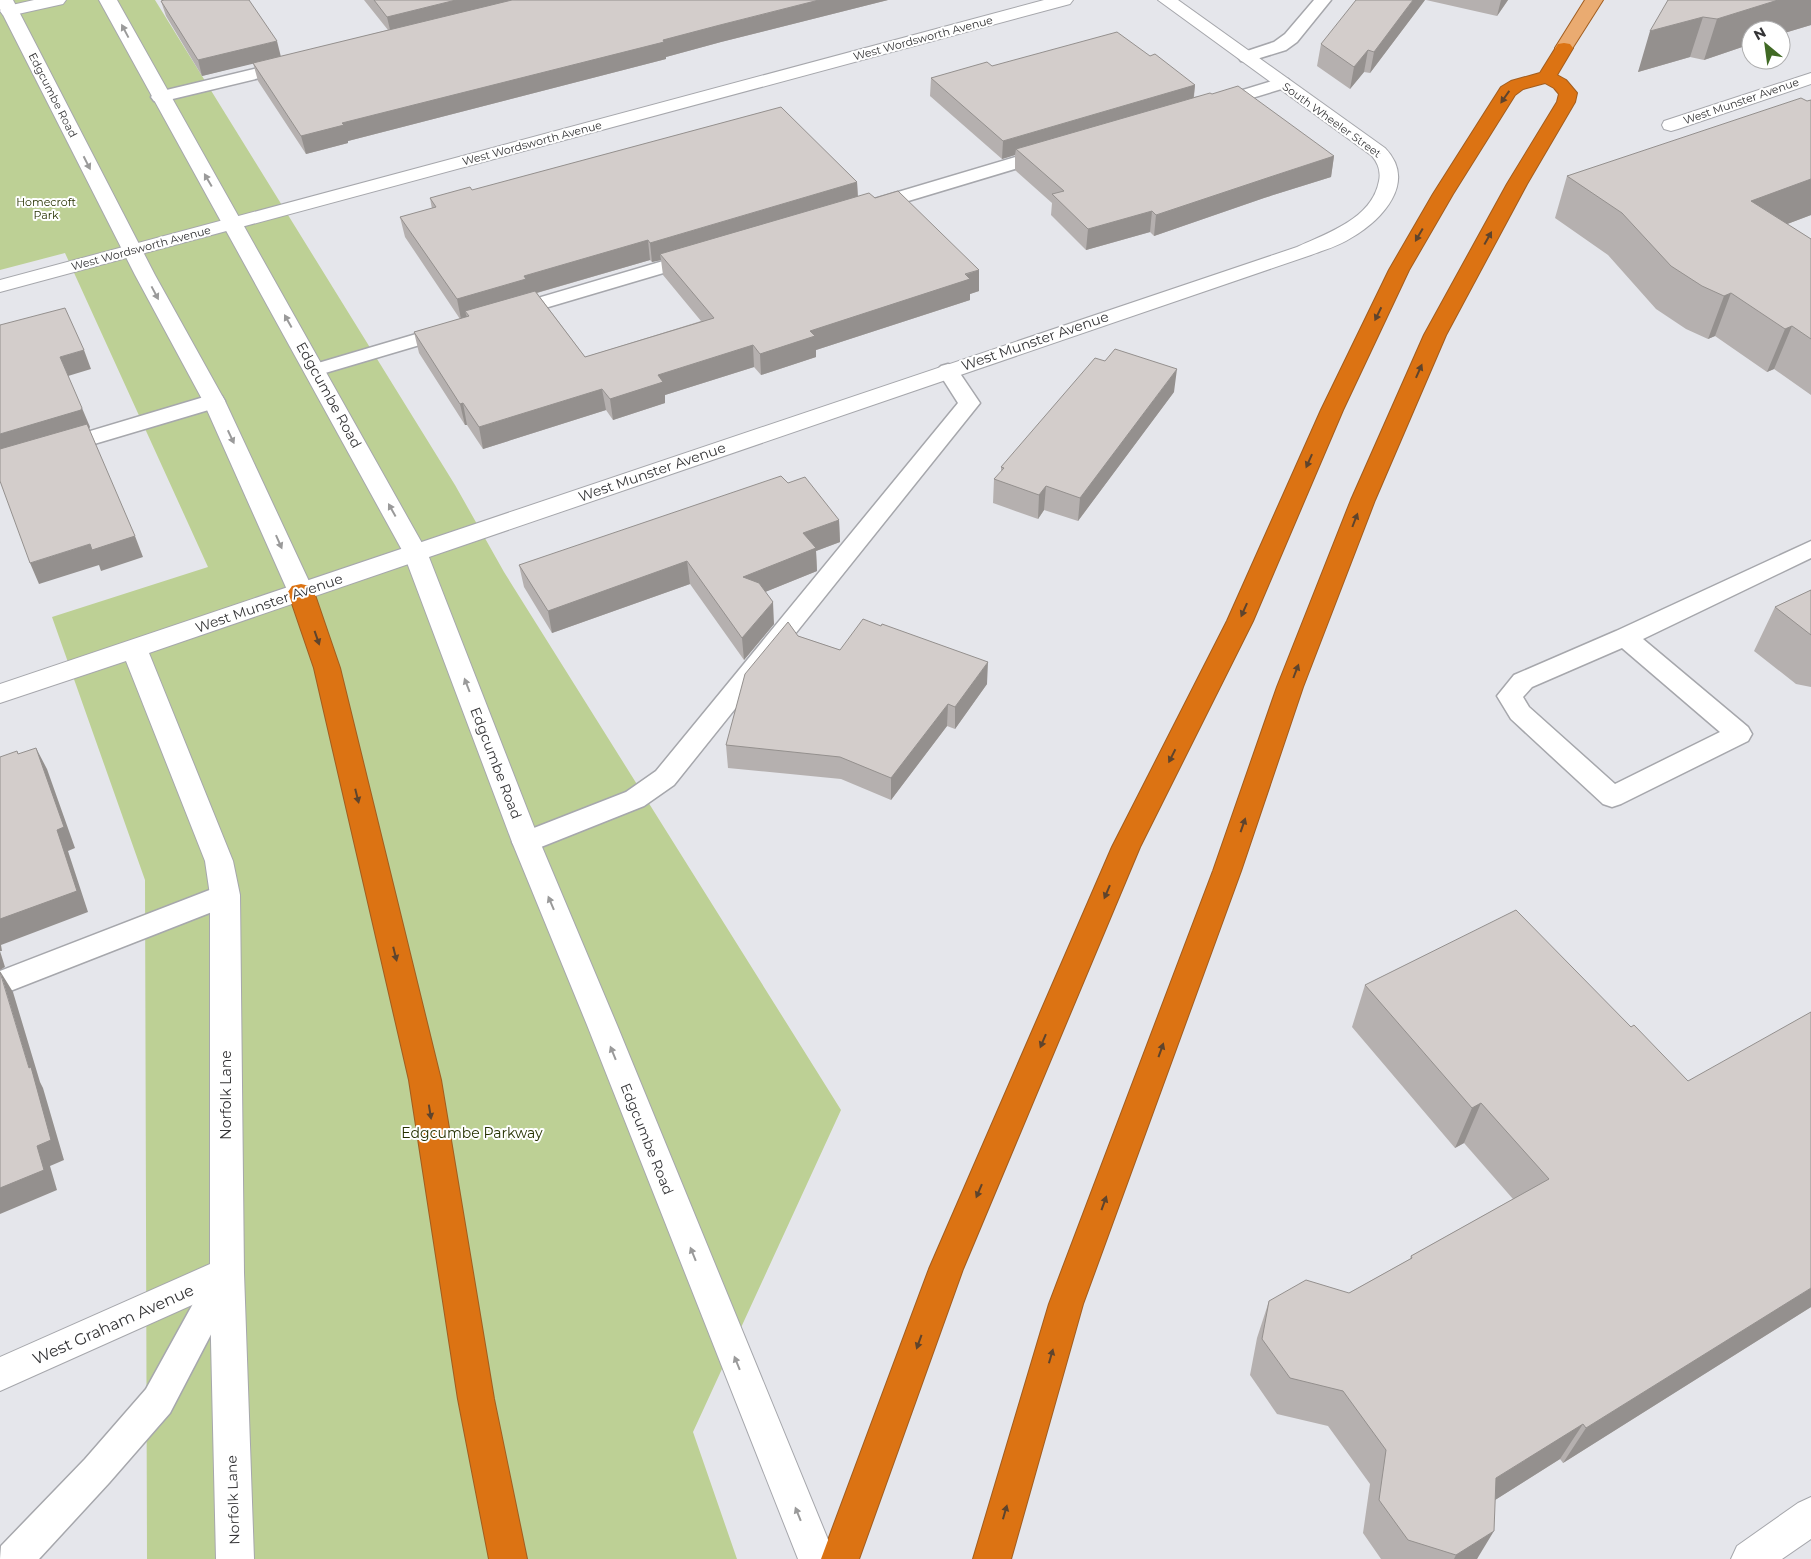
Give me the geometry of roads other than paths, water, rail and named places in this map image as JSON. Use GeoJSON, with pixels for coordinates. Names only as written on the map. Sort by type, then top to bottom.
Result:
{"type":"FeatureCollection","features":[{"type":"Feature","properties":{"kind":"highway"},"geometry":{"type":"LineString","coordinates":[[840,1559],[946,1269],[1126,847],[1240,621],[1332,410],[1399,270],[1443,194],[1508,91],[1523,83],[1548,76],[1564,48]]}},
{"type":"Feature","properties":{"kind":"highway"},"geometry":{"type":"LineString","coordinates":[[992,1559],[1066,1304],[1227,871],[1290,687],[1363,500],[1435,335],[1517,184],[1566,102],[1568,92],[1548,76]]}},
{"type":"Feature","properties":{"kind":"highway"},"geometry":{"type":"LineString","coordinates":[[301,592],[327,668],[425,1080],[476,1399],[508,1559]]}},
{"type":"Feature","properties":{"kind":"main road"},"geometry":{"type":"LineString","coordinates":[[1564,48],[1594,0]]}},
{"type":"Feature","properties":{"kind":"street"},"geometry":{"type":"LineString","coordinates":[[7,5],[57,0]]}},
{"type":"Feature","properties":{"kind":"street","name":"Edgcumbe Road"},"geometry":{"type":"LineString","coordinates":[[108,0],[160,97],[315,370],[415,552],[526,842],[602,1025],[816,1559]]}},
{"type":"Feature","properties":{"kind":"street","name":"West Wordsworth Avenue"},"geometry":{"type":"LineString","coordinates":[[0,286],[1064,0]]}},
{"type":"Feature","properties":{"kind":"street","name":"South Wheeler Street"},"geometry":{"type":"LineString","coordinates":[[1167,0],[1384,156],[1388,166],[1389,180],[1384,194],[1363,222],[1342,235],[1304,251]]}},
{"type":"Feature","properties":{"kind":"street","name":"Edgcumbe Road"},"geometry":{"type":"LineString","coordinates":[[7,5],[132,250],[214,401],[301,592]]}},
{"type":"Feature","properties":{"kind":"street","name":"West Munster Avenue"},"geometry":{"type":"LineString","coordinates":[[1671,125],[1811,78]]}},
{"type":"Feature","properties":{"kind":"street","name":"West Munster Avenue"},"geometry":{"type":"LineString","coordinates":[[0,694],[948,370],[1304,251]]}},
{"type":"Feature","properties":{"kind":"street","name":"Norfolk Lane"},"geometry":{"type":"LineString","coordinates":[[134,649],[219,861],[225,895],[227,1273],[235,1559]]}},
{"type":"Feature","properties":{"kind":"street","name":"West Graham Avenue"},"geometry":{"type":"LineString","coordinates":[[0,1374],[227,1273]]}},
{"type":"Feature","properties":{"kind":"street"},"geometry":{"type":"LineString","coordinates":[[1750,1559],[1811,1516]]}},
{"type":"Feature","properties":{"kind":"lane"},"geometry":{"type":"LineString","coordinates":[[1247,57],[1280,46],[1291,38],[1323,0]]}},
{"type":"Feature","properties":{"kind":"lane"},"geometry":{"type":"LineString","coordinates":[[160,97],[309,61]]}},
{"type":"Feature","properties":{"kind":"lane"},"geometry":{"type":"LineString","coordinates":[[1196,110],[1282,84]]}},
{"type":"Feature","properties":{"kind":"lane"},"geometry":{"type":"LineString","coordinates":[[853,211],[1063,149]]}},
{"type":"Feature","properties":{"kind":"lane"},"geometry":{"type":"LineString","coordinates":[[490,318],[719,251]]}},
{"type":"Feature","properties":{"kind":"lane"},"geometry":{"type":"LineString","coordinates":[[315,370],[471,324]]}},
{"type":"Feature","properties":{"kind":"lane"},"geometry":{"type":"LineString","coordinates":[[526,842],[635,799],[665,778],[969,403],[948,370]]}},
{"type":"Feature","properties":{"kind":"lane"},"geometry":{"type":"LineString","coordinates":[[0,465],[214,401]]}},
{"type":"Feature","properties":{"kind":"lane"},"geometry":{"type":"LineString","coordinates":[[1625,636],[1739,734],[1612,797],[1520,714],[1510,696],[1523,681],[1625,636],[1811,549]]}},
{"type":"Feature","properties":{"kind":"lane"},"geometry":{"type":"LineString","coordinates":[[0,983],[225,895]]}},
{"type":"Feature","properties":{"kind":"lane"},"geometry":{"type":"LineString","coordinates":[[14,1559],[97,1471],[158,1401],[227,1273]]}},
{"type":"Feature","properties":{"kind":"park label","name":"Homecroft Park"},"geometry":{"type":"Point","coordinates":[46,208]}},
{"type":"Feature","properties":{"kind":"park label","name":"Edgcumbe Parkway"},"geometry":{"type":"Point","coordinates":[472,1133]}}]}
